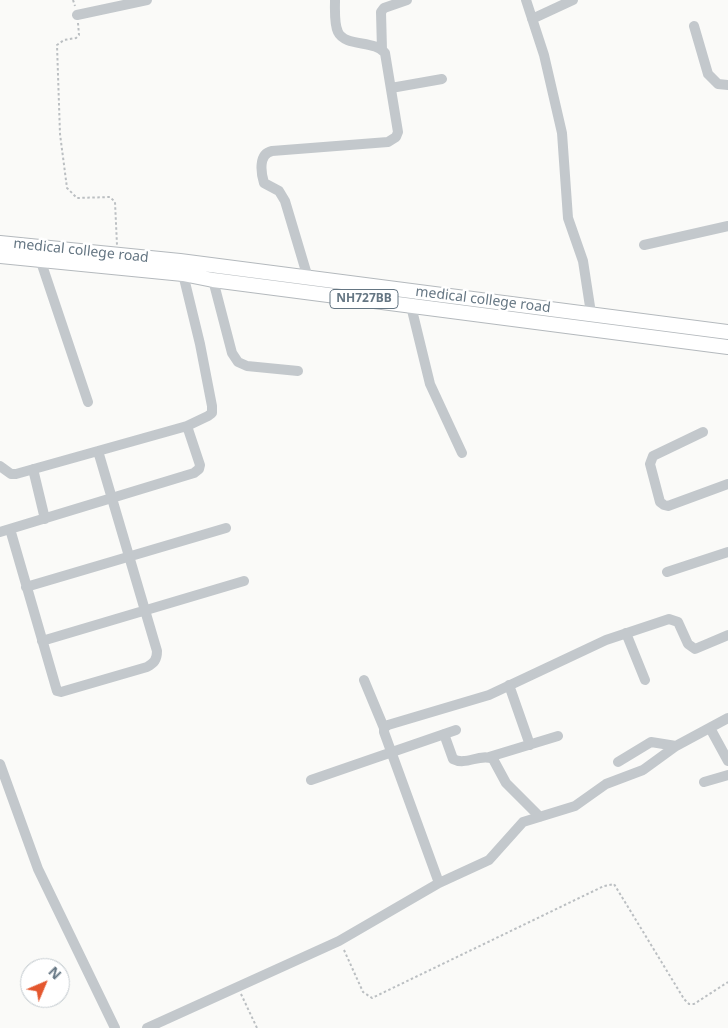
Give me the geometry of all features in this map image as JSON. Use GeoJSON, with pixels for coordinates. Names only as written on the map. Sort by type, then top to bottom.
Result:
{"type":"FeatureCollection","features":[{"type":"Feature","properties":{"kind":"highway","name":"medical college road"},"geometry":{"type":"LineString","coordinates":[[0,243],[118,255],[156,265],[308,278],[728,332]]}},
{"type":"Feature","properties":{"kind":"highway","name":"NH727BB"},"geometry":{"type":"LineString","coordinates":[[0,256],[156,265],[183,274],[212,280],[728,348]]}},
{"type":"Feature","properties":{"kind":"street"},"geometry":{"type":"LineString","coordinates":[[77,15],[147,0]]}},
{"type":"Feature","properties":{"kind":"street"},"geometry":{"type":"LineString","coordinates":[[308,278],[285,201],[278,191],[264,184],[262,160],[264,155],[272,151],[393,140],[398,132],[387,58],[382,50],[377,47],[349,41],[341,36],[338,32],[334,0]]}},
{"type":"Feature","properties":{"kind":"street"},"geometry":{"type":"LineString","coordinates":[[382,50],[381,12],[384,8],[407,0]]}},
{"type":"Feature","properties":{"kind":"street"},"geometry":{"type":"LineString","coordinates":[[526,0],[544,55],[562,133],[568,218],[583,261],[591,313]]}},
{"type":"Feature","properties":{"kind":"street"},"geometry":{"type":"LineString","coordinates":[[532,19],[573,0]]}},
{"type":"Feature","properties":{"kind":"street"},"geometry":{"type":"LineString","coordinates":[[694,26],[708,74],[718,84],[728,85]]}},
{"type":"Feature","properties":{"kind":"street"},"geometry":{"type":"LineString","coordinates":[[391,88],[442,79]]}},
{"type":"Feature","properties":{"kind":"street"},"geometry":{"type":"LineString","coordinates":[[644,245],[728,226]]}},
{"type":"Feature","properties":{"kind":"street"},"geometry":{"type":"LineString","coordinates":[[40,259],[88,402]]}},
{"type":"Feature","properties":{"kind":"street"},"geometry":{"type":"LineString","coordinates":[[0,466],[11,474],[33,469],[188,426],[212,413],[200,344],[183,274]]}},
{"type":"Feature","properties":{"kind":"street"},"geometry":{"type":"LineString","coordinates":[[212,280],[232,353],[238,362],[247,366],[298,371]]}},
{"type":"Feature","properties":{"kind":"street"},"geometry":{"type":"LineString","coordinates":[[411,306],[430,384],[462,453]]}},
{"type":"Feature","properties":{"kind":"street"},"geometry":{"type":"LineString","coordinates":[[98,451],[111,498],[128,556],[145,610],[157,657],[147,668],[61,692],[55,688],[26,586],[5,531],[45,519],[111,498],[194,472],[199,469],[200,465],[188,426]]}},
{"type":"Feature","properties":{"kind":"street"},"geometry":{"type":"LineString","coordinates":[[703,432],[653,456],[650,464],[660,502],[664,506],[668,506],[728,484]]}},
{"type":"Feature","properties":{"kind":"street"},"geometry":{"type":"LineString","coordinates":[[33,469],[45,519]]}},
{"type":"Feature","properties":{"kind":"street"},"geometry":{"type":"LineString","coordinates":[[26,586],[226,528]]}},
{"type":"Feature","properties":{"kind":"street"},"geometry":{"type":"LineString","coordinates":[[667,572],[728,552]]}},
{"type":"Feature","properties":{"kind":"street"},"geometry":{"type":"LineString","coordinates":[[42,641],[244,581]]}},
{"type":"Feature","properties":{"kind":"street"},"geometry":{"type":"LineString","coordinates":[[384,728],[388,725],[484,696],[606,640],[673,619],[678,622],[688,644],[695,649],[728,635]]}},
{"type":"Feature","properties":{"kind":"street"},"geometry":{"type":"LineString","coordinates":[[626,633],[645,680]]}},
{"type":"Feature","properties":{"kind":"street"},"geometry":{"type":"LineString","coordinates":[[364,680],[384,728],[439,883]]}},
{"type":"Feature","properties":{"kind":"street"},"geometry":{"type":"LineString","coordinates":[[509,685],[530,745]]}},
{"type":"Feature","properties":{"kind":"street"},"geometry":{"type":"LineString","coordinates":[[147,1028],[339,941],[439,883],[489,860],[523,822],[575,806],[606,784],[643,770],[676,746],[728,718]]}},
{"type":"Feature","properties":{"kind":"street"},"geometry":{"type":"LineString","coordinates":[[710,728],[728,761]]}},
{"type":"Feature","properties":{"kind":"street"},"geometry":{"type":"LineString","coordinates":[[311,780],[456,730]]}},
{"type":"Feature","properties":{"kind":"street"},"geometry":{"type":"LineString","coordinates":[[444,734],[451,756],[456,761],[489,757],[558,736]]}},
{"type":"Feature","properties":{"kind":"street"},"geometry":{"type":"LineString","coordinates":[[618,762],[651,742],[676,746]]}},
{"type":"Feature","properties":{"kind":"street"},"geometry":{"type":"LineString","coordinates":[[489,757],[493,759],[506,783],[540,817]]}},
{"type":"Feature","properties":{"kind":"street"},"geometry":{"type":"LineString","coordinates":[[0,764],[4,786],[38,869],[114,1028]]}},
{"type":"Feature","properties":{"kind":"street"},"geometry":{"type":"LineString","coordinates":[[704,782],[728,775]]}},
{"type":"Feature","properties":{"kind":"path"},"geometry":{"type":"LineString","coordinates":[[73,0],[79,35],[76,38],[60,42],[57,50],[59,126],[67,188],[77,198],[110,197],[115,202],[118,255]]}},
{"type":"Feature","properties":{"kind":"path"},"geometry":{"type":"LineString","coordinates":[[339,941],[364,992],[372,998],[604,886],[614,884],[684,999],[689,1004],[694,1004],[728,982]]}},
{"type":"Feature","properties":{"kind":"path"},"geometry":{"type":"LineString","coordinates":[[238,988],[257,1028]]}}]}
